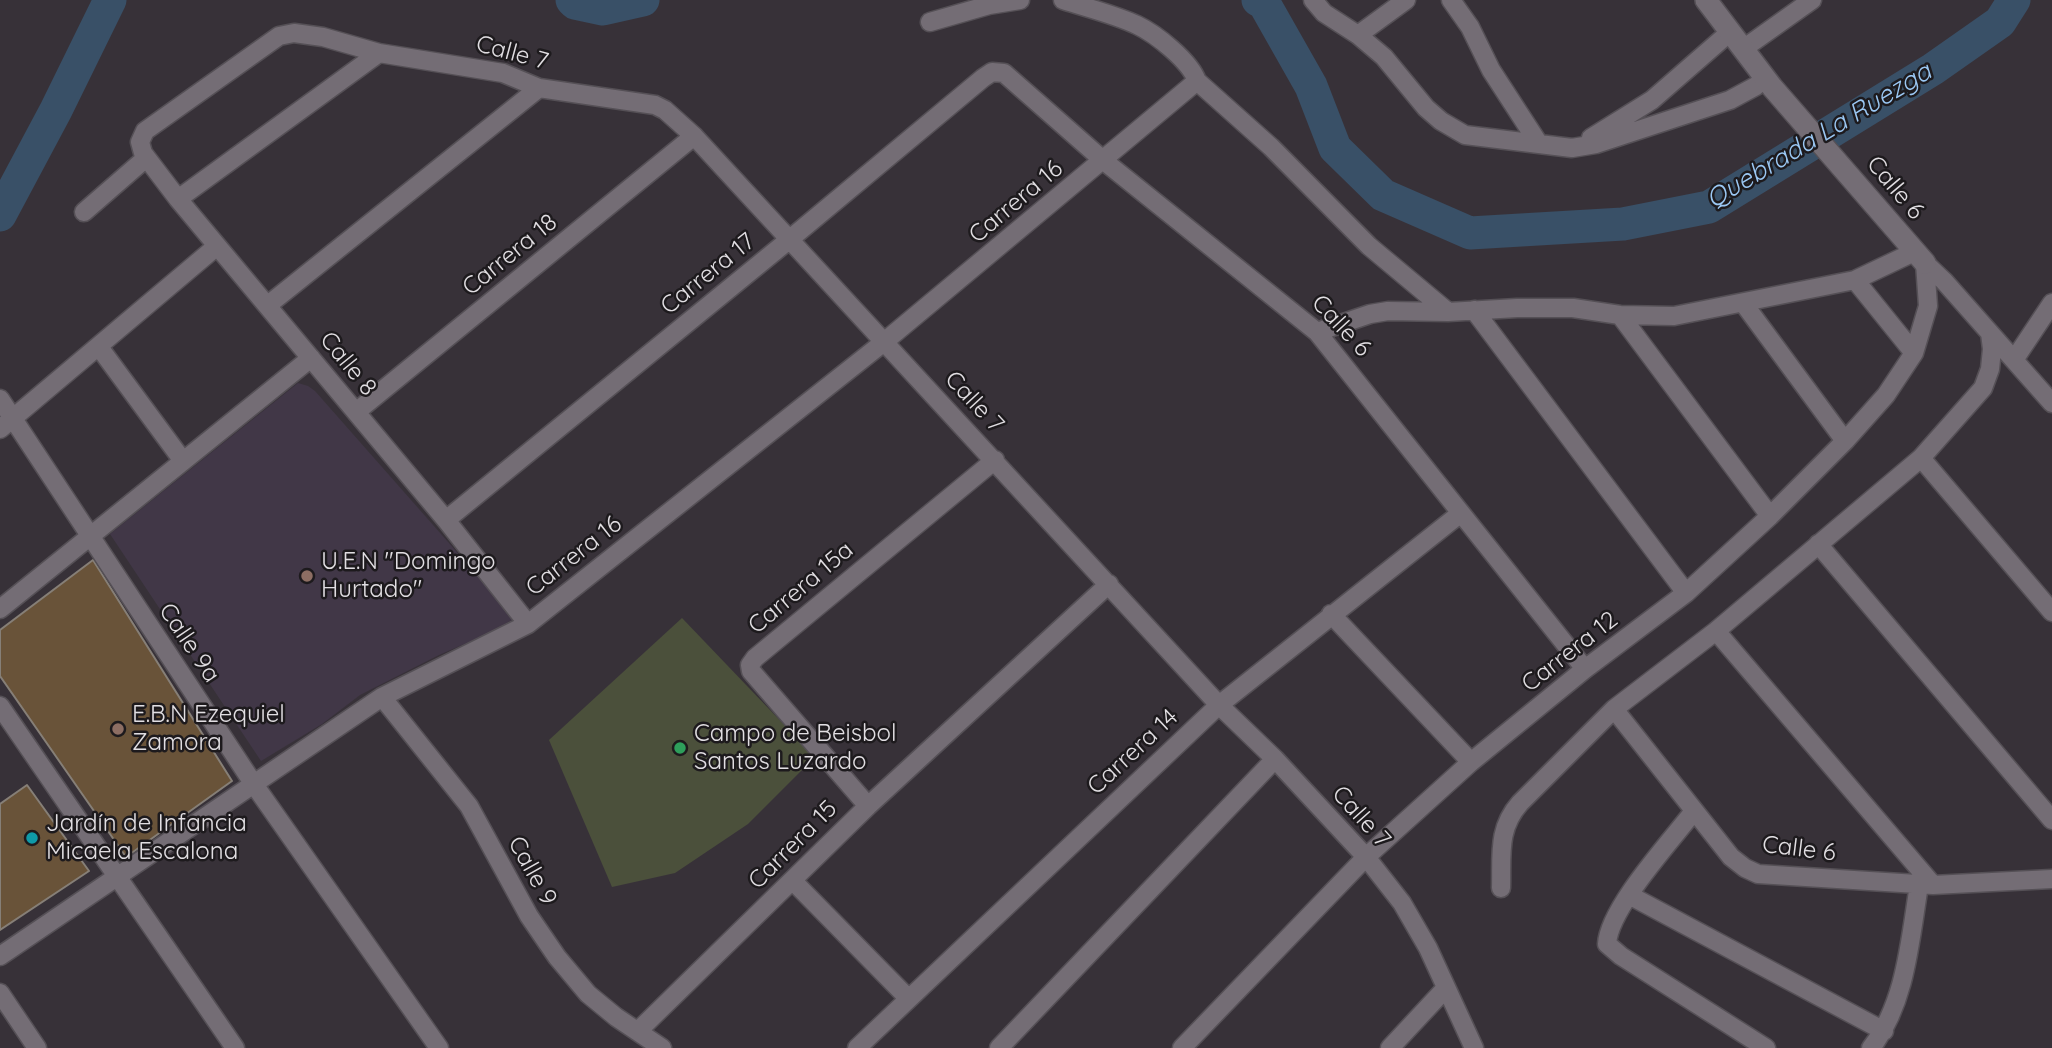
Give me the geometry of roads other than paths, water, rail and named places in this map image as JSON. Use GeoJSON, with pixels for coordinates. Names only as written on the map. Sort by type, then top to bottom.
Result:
{"type":"FeatureCollection","features":[{"type":"Feature","properties":{"kind":"street"},"geometry":{"type":"LineString","coordinates":[[930,22],[989,5],[1020,0]]}},
{"type":"Feature","properties":{"kind":"street"},"geometry":{"type":"LineString","coordinates":[[1063,0],[1139,26],[1186,63],[1194,71],[1197,81],[1271,147],[1369,246],[1448,312]]}},
{"type":"Feature","properties":{"kind":"street"},"geometry":{"type":"LineString","coordinates":[[1313,0],[1324,13],[1358,35],[1400,74],[1426,108],[1452,129],[1478,137],[1572,148],[1615,139],[1730,100],[1768,82]]}},
{"type":"Feature","properties":{"kind":"street"},"geometry":{"type":"LineString","coordinates":[[1358,35],[1406,0]]}},
{"type":"Feature","properties":{"kind":"street"},"geometry":{"type":"LineString","coordinates":[[1451,0],[1470,27],[1491,70],[1539,144]]}},
{"type":"Feature","properties":{"kind":"street","name":"Calle 6"},"geometry":{"type":"LineString","coordinates":[[1706,0],[1768,82],[1920,258],[2052,403]]}},
{"type":"Feature","properties":{"kind":"street"},"geometry":{"type":"LineString","coordinates":[[1572,148],[1652,100],[1737,40],[1812,0]]}},
{"type":"Feature","properties":{"kind":"street","name":"Calle 7"},"geometry":{"type":"LineString","coordinates":[[146,158],[140,142],[145,131],[279,36],[294,33],[323,37],[379,53],[503,73],[538,88],[655,105],[665,110],[694,136],[1219,705],[1275,759],[1366,857],[1416,925],[1470,1046]]}},
{"type":"Feature","properties":{"kind":"street"},"geometry":{"type":"LineString","coordinates":[[178,199],[379,53]]}},
{"type":"Feature","properties":{"kind":"street","name":"Carrera 17"},"geometry":{"type":"LineString","coordinates":[[446,520],[983,78],[992,72],[1004,74]]}},
{"type":"Feature","properties":{"kind":"street","name":"Calle 6"},"geometry":{"type":"LineString","coordinates":[[1004,74],[1104,161],[1317,332],[1585,669]]}},
{"type":"Feature","properties":{"kind":"street","name":"Carrera 16"},"geometry":{"type":"LineString","coordinates":[[0,956],[382,697],[528,624],[884,342],[1197,81]]}},
{"type":"Feature","properties":{"kind":"street"},"geometry":{"type":"LineString","coordinates":[[268,304],[538,88]]}},
{"type":"Feature","properties":{"kind":"street","name":"Carrera 18"},"geometry":{"type":"LineString","coordinates":[[356,412],[694,136]]}},
{"type":"Feature","properties":{"kind":"street"},"geometry":{"type":"LineString","coordinates":[[84,212],[146,158]]}},
{"type":"Feature","properties":{"kind":"street","name":"Calle 8"},"geometry":{"type":"LineString","coordinates":[[146,158],[446,520],[528,624]]}},
{"type":"Feature","properties":{"kind":"street"},"geometry":{"type":"LineString","coordinates":[[6,424],[217,246]]}},
{"type":"Feature","properties":{"kind":"street"},"geometry":{"type":"LineString","coordinates":[[1317,332],[1370,314],[1388,311],[1448,312],[1517,307],[1674,316],[1855,280],[1920,258]]}},
{"type":"Feature","properties":{"kind":"street","name":"Carrera 12"},"geometry":{"type":"LineString","coordinates":[[1182,1048],[1366,857],[1471,762],[1585,669],[1686,593],[1845,442],[1886,395],[1914,353],[1928,306],[1920,258]]}},
{"type":"Feature","properties":{"kind":"street"},"geometry":{"type":"LineString","coordinates":[[1855,280],[1914,353]]}},
{"type":"Feature","properties":{"kind":"street"},"geometry":{"type":"LineString","coordinates":[[2014,360],[2052,303]]}},
{"type":"Feature","properties":{"kind":"street"},"geometry":{"type":"LineString","coordinates":[[1744,304],[1845,442]]}},
{"type":"Feature","properties":{"kind":"street"},"geometry":{"type":"LineString","coordinates":[[1474,310],[1686,593]]}},
{"type":"Feature","properties":{"kind":"street"},"geometry":{"type":"LineString","coordinates":[[1620,315],[1770,516]]}},
{"type":"Feature","properties":{"kind":"street"},"geometry":{"type":"LineString","coordinates":[[1501,888],[1503,830],[1509,815],[1614,709],[1717,631],[1922,458],[1983,388],[1990,369],[1990,332]]}},
{"type":"Feature","properties":{"kind":"street"},"geometry":{"type":"LineString","coordinates":[[99,347],[183,461]]}},
{"type":"Feature","properties":{"kind":"street"},"geometry":{"type":"LineString","coordinates":[[0,609],[311,358]]}},
{"type":"Feature","properties":{"kind":"street","name":"Calle 9a"},"geometry":{"type":"LineString","coordinates":[[0,399],[6,424],[89,537],[253,783],[439,1048]]}},
{"type":"Feature","properties":{"kind":"street"},"geometry":{"type":"LineString","coordinates":[[1922,458],[2052,612]]}},
{"type":"Feature","properties":{"kind":"street","name":"Carrera 15a"},"geometry":{"type":"LineString","coordinates":[[869,806],[751,671],[750,665],[755,657],[995,460]]}},
{"type":"Feature","properties":{"kind":"street","name":"Carrera 14"},"geometry":{"type":"LineString","coordinates":[[857,1048],[1219,705],[1461,513]]}},
{"type":"Feature","properties":{"kind":"street"},"geometry":{"type":"LineString","coordinates":[[1818,544],[2052,820]]}},
{"type":"Feature","properties":{"kind":"street","name":"Carrera 15"},"geometry":{"type":"LineString","coordinates":[[638,1031],[869,806],[1109,584]]}},
{"type":"Feature","properties":{"kind":"street"},"geometry":{"type":"LineString","coordinates":[[1331,614],[1471,762]]}},
{"type":"Feature","properties":{"kind":"street"},"geometry":{"type":"LineString","coordinates":[[1717,631],[1926,885],[1906,967],[1884,1031],[1871,1048]]}},
{"type":"Feature","properties":{"kind":"street","name":"Calle 9"},"geometry":{"type":"LineString","coordinates":[[382,697],[468,806],[529,916],[557,957],[588,994],[662,1048]]}},
{"type":"Feature","properties":{"kind":"street"},"geometry":{"type":"LineString","coordinates":[[0,706],[234,1048]]}},
{"type":"Feature","properties":{"kind":"street","name":"Calle 6"},"geometry":{"type":"LineString","coordinates":[[1614,709],[1731,857],[1758,874],[1926,885],[2052,879]]}},
{"type":"Feature","properties":{"kind":"street"},"geometry":{"type":"LineString","coordinates":[[999,1048],[1275,759]]}},
{"type":"Feature","properties":{"kind":"street"},"geometry":{"type":"LineString","coordinates":[[1694,810],[1629,895],[1608,934],[1607,944],[1612,950],[1766,1048]]}},
{"type":"Feature","properties":{"kind":"street"},"geometry":{"type":"LineString","coordinates":[[793,881],[908,998]]}},
{"type":"Feature","properties":{"kind":"street"},"geometry":{"type":"LineString","coordinates":[[1629,895],[1884,1031]]}},
{"type":"Feature","properties":{"kind":"street"},"geometry":{"type":"LineString","coordinates":[[1390,1048],[1445,989]]}},
{"type":"Feature","properties":{"kind":"street"},"geometry":{"type":"LineString","coordinates":[[0,993],[37,1048]]}},
{"type":"Feature","properties":{"kind":"waterway","name":"Quebrada La Ruezga"},"geometry":{"type":"LineString","coordinates":[[0,215],[110,0]]}},
{"type":"Feature","properties":{"kind":"waterway","name":"Quebrada La Ruezga"},"geometry":{"type":"LineString","coordinates":[[572,0],[603,9],[643,0]]}},
{"type":"Feature","properties":{"kind":"waterway","name":"Quebrada La Ruezga"},"geometry":{"type":"LineString","coordinates":[[1258,0],[1264,3],[1311,86],[1335,148],[1383,195],[1470,233],[1623,224],[1709,207],[1933,69],[2000,22],[2014,0]]}},
{"type":"Feature","properties":{"kind":"place","name":"U.E.N \"Domingo Hurtado\""},"geometry":{"type":"Point","coordinates":[307,576]}},
{"type":"Feature","properties":{"kind":"place","name":"E.B.N Ezequiel Zamora"},"geometry":{"type":"Point","coordinates":[118,729]}},
{"type":"Feature","properties":{"kind":"place","name":"Campo de Beisbol Santos Luzardo"},"geometry":{"type":"Point","coordinates":[680,748]}},
{"type":"Feature","properties":{"kind":"place","name":"Jardín de Infancia Micaela Escalona"},"geometry":{"type":"Point","coordinates":[32,838]}}]}
